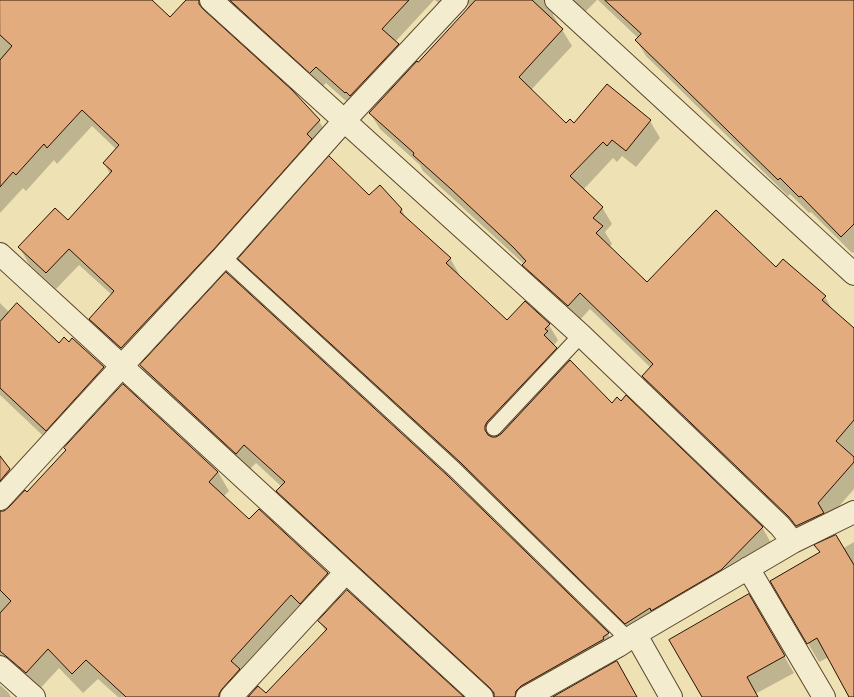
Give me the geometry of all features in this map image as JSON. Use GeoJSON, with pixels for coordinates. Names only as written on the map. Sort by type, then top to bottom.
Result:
{"type":"FeatureCollection","features":[{"type":"Feature","properties":{"kind":"street"},"geometry":{"type":"LineString","coordinates":[[211,0],[581,335],[780,526],[793,542]]}},
{"type":"Feature","properties":{"kind":"street"},"geometry":{"type":"LineString","coordinates":[[0,499],[224,258],[344,121],[457,0]]}},
{"type":"Feature","properties":{"kind":"street"},"geometry":{"type":"LineString","coordinates":[[556,0],[854,274]]}},
{"type":"Feature","properties":{"kind":"street"},"geometry":{"type":"LineString","coordinates":[[0,254],[482,697]]}},
{"type":"Feature","properties":{"kind":"street"},"geometry":{"type":"LineString","coordinates":[[527,697],[618,646],[635,639],[748,568],[793,542],[854,512]]}},
{"type":"Feature","properties":{"kind":"street"},"geometry":{"type":"LineString","coordinates":[[748,568],[824,697]]}},
{"type":"Feature","properties":{"kind":"street"},"geometry":{"type":"LineString","coordinates":[[231,697],[346,572]]}},
{"type":"Feature","properties":{"kind":"street"},"geometry":{"type":"LineString","coordinates":[[635,639],[671,697]]}},
{"type":"Feature","properties":{"kind":"street"},"geometry":{"type":"LineString","coordinates":[[0,667],[34,697]]}},
{"type":"Feature","properties":{"kind":"lane"},"geometry":{"type":"LineString","coordinates":[[224,258],[454,469],[635,639]]}},
{"type":"Feature","properties":{"kind":"lane"},"geometry":{"type":"LineString","coordinates":[[494,428],[581,335]]}},
{"type":"Feature","properties":{"kind":"building"},"geometry":{"type":"Polygon","coordinates":[[[0,0],[152,0],[170,17],[186,0],[199,0],[199,4],[203,9],[292,90],[320,120],[307,134],[312,139],[214,249],[121,348],[89,319],[114,291],[69,249],[46,273],[18,247],[55,208],[68,220],[112,171],[103,163],[119,145],[82,110],[47,148],[44,144],[16,175],[13,172],[0,187],[0,60],[12,46],[0,35],[0,0]]]}},
{"type":"Feature","properties":{"kind":"building"},"geometry":{"type":"Polygon","coordinates":[[[230,0],[409,0],[382,29],[399,44],[350,96],[316,67],[310,73],[230,0]]]}},
{"type":"Feature","properties":{"kind":"building"},"geometry":{"type":"Polygon","coordinates":[[[476,0],[532,0],[563,29],[519,77],[566,123],[570,119],[574,123],[607,84],[651,120],[626,151],[612,140],[607,146],[603,142],[570,176],[603,207],[593,218],[603,226],[596,233],[647,282],[716,210],[776,267],[783,259],[826,296],[822,300],[854,328],[854,420],[836,441],[854,457],[854,462],[818,503],[824,513],[796,526],[789,517],[642,376],[653,364],[580,293],[568,306],[522,265],[526,261],[514,248],[413,155],[414,153],[369,113],[476,0]]]}},
{"type":"Feature","properties":{"kind":"building"},"geometry":{"type":"Polygon","coordinates":[[[605,0],[854,0],[854,224],[841,237],[801,196],[799,197],[780,178],[778,180],[635,40],[641,34],[605,0]]]}},
{"type":"Feature","properties":{"kind":"building"},"geometry":{"type":"Polygon","coordinates":[[[329,156],[369,195],[380,185],[402,209],[400,212],[451,258],[446,263],[507,320],[525,301],[550,324],[545,329],[548,331],[544,335],[557,348],[487,422],[485,430],[488,435],[496,437],[501,434],[570,360],[612,403],[617,397],[621,401],[626,395],[763,527],[721,570],[651,611],[650,608],[625,624],[460,462],[238,259],[329,156]]]}},
{"type":"Feature","properties":{"kind":"building"},"geometry":{"type":"Polygon","coordinates":[[[226,272],[448,476],[609,633],[603,637],[604,639],[521,686],[516,691],[515,697],[494,697],[494,693],[490,688],[276,491],[285,482],[244,445],[236,454],[140,365],[226,272]]]}},
{"type":"Feature","properties":{"kind":"building"},"geometry":{"type":"Polygon","coordinates":[[[17,303],[59,343],[64,337],[69,342],[72,338],[104,367],[46,431],[0,388],[0,322],[17,303]]]}},
{"type":"Feature","properties":{"kind":"building"},"geometry":{"type":"Polygon","coordinates":[[[123,384],[218,472],[209,482],[249,519],[259,509],[328,573],[300,604],[291,595],[231,661],[240,669],[222,689],[219,697],[126,697],[86,660],[72,674],[48,649],[26,673],[0,651],[0,613],[11,601],[0,590],[0,511],[4,511],[9,507],[25,490],[27,492],[66,450],[64,448],[123,384]]]}},
{"type":"Feature","properties":{"kind":"building"},"geometry":{"type":"Polygon","coordinates":[[[0,456],[10,469],[0,481],[0,456]]]}},
{"type":"Feature","properties":{"kind":"building"},"geometry":{"type":"Polygon","coordinates":[[[836,535],[854,565],[854,697],[849,697],[817,638],[807,644],[770,581],[820,552],[814,545],[836,535]]]}},
{"type":"Feature","properties":{"kind":"building"},"geometry":{"type":"Polygon","coordinates":[[[347,590],[464,697],[248,697],[258,686],[266,693],[327,629],[318,621],[347,590]]]}},
{"type":"Feature","properties":{"kind":"building"},"geometry":{"type":"Polygon","coordinates":[[[749,594],[785,656],[747,677],[758,697],[702,697],[669,640],[749,594]]]}},
{"type":"Feature","properties":{"kind":"building"},"geometry":{"type":"Polygon","coordinates":[[[617,661],[637,697],[553,697],[617,661]]]}}]}
